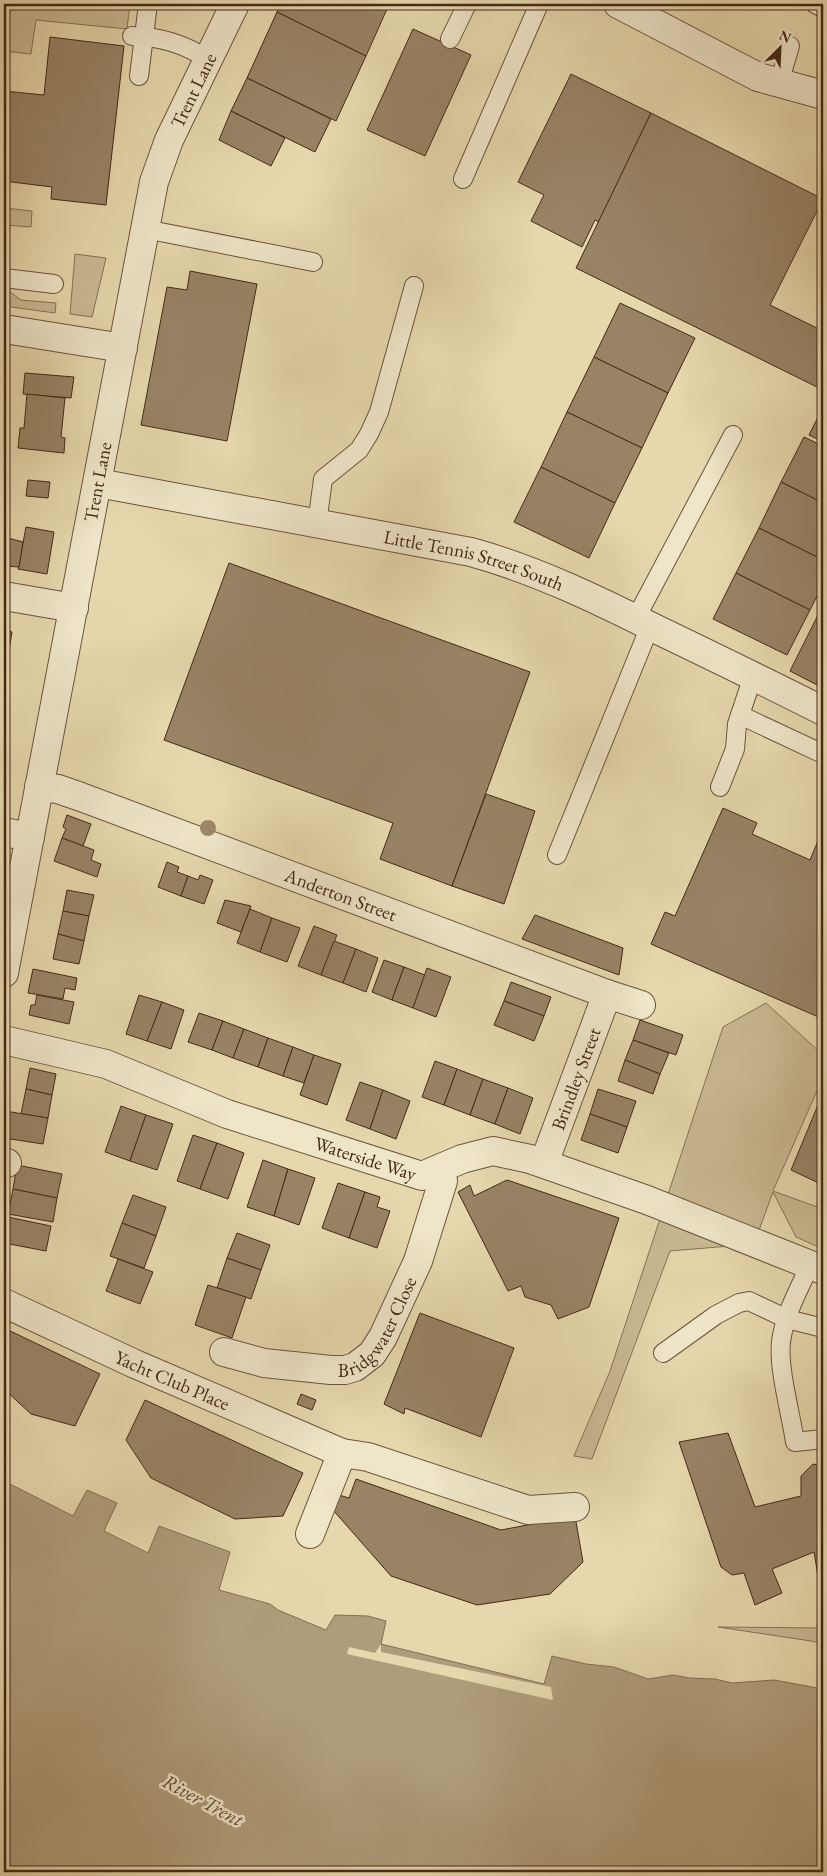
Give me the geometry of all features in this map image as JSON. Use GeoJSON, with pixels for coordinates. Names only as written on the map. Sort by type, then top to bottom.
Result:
{"type":"FeatureCollection","features":[{"type":"Feature","properties":{"kind":"street","name":"Trent Lane"},"geometry":{"type":"LineString","coordinates":[[4,968],[17,834],[39,787],[154,182],[169,140],[235,4]]}},
{"type":"Feature","properties":{"kind":"street"},"geometry":{"type":"LineString","coordinates":[[618,4],[758,76],[823,95]]}},
{"type":"Feature","properties":{"kind":"street"},"geometry":{"type":"LineString","coordinates":[[4,328],[123,348]]}},
{"type":"Feature","properties":{"kind":"street","name":"Little Tennis Street South"},"geometry":{"type":"LineString","coordinates":[[98,483],[471,552],[498,559],[528,569],[643,622],[823,710]]}},
{"type":"Feature","properties":{"kind":"street"},"geometry":{"type":"LineString","coordinates":[[4,596],[74,608]]}},
{"type":"Feature","properties":{"kind":"street","name":"Anderton Street"},"geometry":{"type":"LineString","coordinates":[[39,787],[58,789],[81,797],[607,994],[641,1005]]}},
{"type":"Feature","properties":{"kind":"street","name":"Brindley Street"},"geometry":{"type":"LineString","coordinates":[[544,1163],[607,994]]}},
{"type":"Feature","properties":{"kind":"street","name":"Waterside Way"},"geometry":{"type":"LineString","coordinates":[[4,1040],[106,1064],[227,1114],[422,1176],[462,1159],[493,1151],[544,1163],[653,1202],[817,1267]]}},
{"type":"Feature","properties":{"kind":"street","name":"Bridgwater Close"},"geometry":{"type":"LineString","coordinates":[[224,1352],[264,1362],[338,1370],[355,1367],[372,1354],[383,1337],[418,1261],[443,1181],[439,1169]]}},
{"type":"Feature","properties":{"kind":"street","name":"Yacht Club Place"},"geometry":{"type":"LineString","coordinates":[[4,1303],[134,1364],[342,1453],[368,1457],[528,1510],[575,1507]]}},
{"type":"Feature","properties":{"kind":"street"},"geometry":{"type":"LineString","coordinates":[[310,1534],[342,1453]]}},
{"type":"Feature","properties":{"kind":"lane"},"geometry":{"type":"LineString","coordinates":[[139,76],[138,36],[148,4]]}},
{"type":"Feature","properties":{"kind":"lane"},"geometry":{"type":"LineString","coordinates":[[450,39],[467,4]]}},
{"type":"Feature","properties":{"kind":"lane"},"geometry":{"type":"LineString","coordinates":[[463,179],[539,4]]}},
{"type":"Feature","properties":{"kind":"lane"},"geometry":{"type":"LineString","coordinates":[[815,4],[823,8]]}},
{"type":"Feature","properties":{"kind":"lane"},"geometry":{"type":"LineString","coordinates":[[138,36],[165,39],[186,46],[208,59]]}},
{"type":"Feature","properties":{"kind":"lane"},"geometry":{"type":"LineString","coordinates":[[779,83],[790,46]]}},
{"type":"Feature","properties":{"kind":"lane"},"geometry":{"type":"LineString","coordinates":[[145,229],[313,262]]}},
{"type":"Feature","properties":{"kind":"lane"},"geometry":{"type":"LineString","coordinates":[[4,278],[54,284]]}},
{"type":"Feature","properties":{"kind":"lane"},"geometry":{"type":"LineString","coordinates":[[317,524],[323,479],[359,450],[380,412],[414,286]]}},
{"type":"Feature","properties":{"kind":"lane"},"geometry":{"type":"LineString","coordinates":[[557,855],[643,622],[733,435]]}},
{"type":"Feature","properties":{"kind":"lane"},"geometry":{"type":"LineString","coordinates":[[720,787],[734,750],[740,715],[753,676]]}},
{"type":"Feature","properties":{"kind":"lane"},"geometry":{"type":"LineString","coordinates":[[740,715],[823,754]]}},
{"type":"Feature","properties":{"kind":"lane","name":"Waterside Way"},"geometry":{"type":"LineString","coordinates":[[817,1267],[787,1319],[781,1340],[780,1355],[795,1442],[823,1439]]}},
{"type":"Feature","properties":{"kind":"lane"},"geometry":{"type":"LineString","coordinates":[[663,1353],[716,1315],[739,1303],[749,1301],[787,1319],[823,1328]]}},
{"type":"Feature","properties":{"kind":"shaded area"},"geometry":{"type":"Polygon","coordinates":[[[4,4],[130,4],[127,29],[36,20],[31,54],[4,51],[4,4]]]}},
{"type":"Feature","properties":{"kind":"shaded area"},"geometry":{"type":"Polygon","coordinates":[[[4,208],[32,211],[31,227],[4,225],[4,208]]]}},
{"type":"Feature","properties":{"kind":"shaded area"},"geometry":{"type":"Polygon","coordinates":[[[75,254],[106,258],[92,317],[70,314],[75,254]]]}},
{"type":"Feature","properties":{"kind":"shaded area"},"geometry":{"type":"Polygon","coordinates":[[[4,288],[21,300],[56,303],[55,313],[4,306],[4,288]]]}},
{"type":"Feature","properties":{"kind":"shaded area"},"geometry":{"type":"Polygon","coordinates":[[[766,1003],[823,1055],[823,1077],[773,1191],[823,1209],[823,1249],[796,1237],[773,1192],[754,1244],[670,1251],[592,1459],[574,1456],[610,1371],[723,1027],[766,1003]]]}},
{"type":"Feature","properties":{"kind":"shaded area"},"geometry":{"type":"Polygon","coordinates":[[[718,1627],[823,1628],[823,1644],[811,1641],[718,1627]]]}},
{"type":"Feature","properties":{"kind":"water","name":"River Trent"},"geometry":{"type":"Polygon","coordinates":[[[4,1481],[73,1516],[87,1490],[117,1503],[104,1531],[148,1553],[159,1526],[230,1552],[219,1590],[270,1604],[278,1610],[326,1630],[335,1615],[368,1616],[386,1621],[381,1644],[544,1684],[552,1656],[586,1664],[614,1667],[648,1679],[673,1675],[715,1679],[732,1683],[774,1680],[823,1689],[823,1872],[4,1872],[4,1481]]]}},
{"type":"Feature","properties":{"kind":"pier"},"geometry":{"type":"Polygon","coordinates":[[[381,1644],[381,1652],[551,1687],[553,1700],[347,1654],[349,1647],[375,1653],[381,1644]]]}},
{"type":"Feature","properties":{"kind":"building"},"geometry":{"type":"Polygon","coordinates":[[[281,4],[377,4],[387,9],[366,56],[277,12],[281,4]]]}},
{"type":"Feature","properties":{"kind":"building"},"geometry":{"type":"Polygon","coordinates":[[[277,12],[366,56],[336,121],[247,78],[277,12]]]}},
{"type":"Feature","properties":{"kind":"building"},"geometry":{"type":"Polygon","coordinates":[[[413,29],[471,55],[425,156],[367,130],[413,29]]]}},
{"type":"Feature","properties":{"kind":"building"},"geometry":{"type":"Polygon","coordinates":[[[50,37],[124,46],[106,205],[51,199],[52,187],[4,181],[4,91],[44,95],[50,37]]]}},
{"type":"Feature","properties":{"kind":"building"},"geometry":{"type":"Polygon","coordinates":[[[571,74],[651,113],[599,222],[595,220],[582,247],[531,221],[544,195],[518,182],[571,74]]]}},
{"type":"Feature","properties":{"kind":"building"},"geometry":{"type":"Polygon","coordinates":[[[247,78],[331,119],[315,152],[231,111],[247,78]]]}},
{"type":"Feature","properties":{"kind":"building"},"geometry":{"type":"Polygon","coordinates":[[[231,111],[285,138],[271,166],[219,140],[231,111]]]}},
{"type":"Feature","properties":{"kind":"building"},"geometry":{"type":"Polygon","coordinates":[[[651,113],[823,199],[770,305],[823,331],[823,385],[821,389],[576,268],[651,113]]]}},
{"type":"Feature","properties":{"kind":"building"},"geometry":{"type":"Polygon","coordinates":[[[190,271],[257,284],[227,441],[141,425],[167,287],[187,290],[190,271]]]}},
{"type":"Feature","properties":{"kind":"building"},"geometry":{"type":"Polygon","coordinates":[[[620,303],[695,338],[668,393],[594,357],[620,303]]]}},
{"type":"Feature","properties":{"kind":"building"},"geometry":{"type":"Polygon","coordinates":[[[594,357],[668,393],[642,448],[567,412],[594,357]]]}},
{"type":"Feature","properties":{"kind":"building"},"geometry":{"type":"Polygon","coordinates":[[[25,373],[74,377],[71,398],[23,394],[25,373]]]}},
{"type":"Feature","properties":{"kind":"building"},"geometry":{"type":"Polygon","coordinates":[[[27,394],[65,398],[61,437],[65,438],[64,453],[18,448],[20,428],[24,428],[27,394]]]}},
{"type":"Feature","properties":{"kind":"building"},"geometry":{"type":"Polygon","coordinates":[[[823,410],[823,442],[809,435],[823,410]]]}},
{"type":"Feature","properties":{"kind":"building"},"geometry":{"type":"Polygon","coordinates":[[[567,412],[642,448],[615,503],[541,467],[567,412]]]}},
{"type":"Feature","properties":{"kind":"building"},"geometry":{"type":"Polygon","coordinates":[[[804,437],[823,446],[823,503],[781,482],[804,437]]]}},
{"type":"Feature","properties":{"kind":"building"},"geometry":{"type":"Polygon","coordinates":[[[541,467],[615,503],[589,558],[514,522],[541,467]]]}},
{"type":"Feature","properties":{"kind":"building"},"geometry":{"type":"Polygon","coordinates":[[[28,480],[50,482],[48,498],[26,496],[28,480]]]}},
{"type":"Feature","properties":{"kind":"building"},"geometry":{"type":"Polygon","coordinates":[[[781,482],[823,503],[823,560],[759,528],[781,482]]]}},
{"type":"Feature","properties":{"kind":"building"},"geometry":{"type":"Polygon","coordinates":[[[26,527],[54,532],[47,574],[18,569],[26,527]]]}},
{"type":"Feature","properties":{"kind":"building"},"geometry":{"type":"Polygon","coordinates":[[[759,528],[823,560],[823,584],[810,610],[736,573],[759,528]]]}},
{"type":"Feature","properties":{"kind":"building"},"geometry":{"type":"Polygon","coordinates":[[[4,537],[23,542],[19,567],[4,566],[4,537]]]}},
{"type":"Feature","properties":{"kind":"building"},"geometry":{"type":"Polygon","coordinates":[[[229,563],[530,672],[452,886],[380,859],[393,823],[164,740],[229,563]]]}},
{"type":"Feature","properties":{"kind":"building"},"geometry":{"type":"Polygon","coordinates":[[[736,573],[810,610],[787,655],[713,619],[736,573]]]}},
{"type":"Feature","properties":{"kind":"building"},"geometry":{"type":"Polygon","coordinates":[[[823,605],[823,688],[790,671],[823,605]]]}},
{"type":"Feature","properties":{"kind":"building"},"geometry":{"type":"Polygon","coordinates":[[[4,630],[12,632],[9,650],[4,649],[4,630]]]}},
{"type":"Feature","properties":{"kind":"building"},"geometry":{"type":"Polygon","coordinates":[[[4,649],[9,650],[6,668],[4,667],[4,649]]]}},
{"type":"Feature","properties":{"kind":"building"},"geometry":{"type":"Polygon","coordinates":[[[486,794],[535,811],[504,904],[452,886],[486,794]]]}},
{"type":"Feature","properties":{"kind":"building"},"geometry":{"type":"Polygon","coordinates":[[[723,808],[757,823],[752,834],[810,860],[823,829],[823,1019],[651,944],[665,912],[675,916],[723,808]]]}},
{"type":"Feature","properties":{"kind":"building"},"geometry":{"type":"Polygon","coordinates":[[[67,815],[91,824],[83,846],[62,838],[66,829],[63,827],[67,815]]]}},
{"type":"Feature","properties":{"kind":"building"},"geometry":{"type":"Polygon","coordinates":[[[62,838],[94,850],[91,860],[101,864],[97,877],[54,861],[62,838]]]}},
{"type":"Feature","properties":{"kind":"building"},"geometry":{"type":"Polygon","coordinates":[[[167,862],[179,867],[177,872],[188,876],[181,896],[158,887],[167,862]]]}},
{"type":"Feature","properties":{"kind":"building"},"geometry":{"type":"Polygon","coordinates":[[[200,875],[213,880],[204,904],[181,896],[188,876],[198,880],[200,875]]]}},
{"type":"Feature","properties":{"kind":"building"},"geometry":{"type":"Polygon","coordinates":[[[67,890],[94,895],[89,916],[63,911],[67,890]]]}},
{"type":"Feature","properties":{"kind":"building"},"geometry":{"type":"Polygon","coordinates":[[[225,900],[251,906],[241,932],[217,923],[225,900]]]}},
{"type":"Feature","properties":{"kind":"building"},"geometry":{"type":"Polygon","coordinates":[[[250,909],[272,918],[260,952],[237,943],[250,909]]]}},
{"type":"Feature","properties":{"kind":"building"},"geometry":{"type":"Polygon","coordinates":[[[63,911],[89,916],[84,941],[58,934],[63,911]]]}},
{"type":"Feature","properties":{"kind":"building"},"geometry":{"type":"Polygon","coordinates":[[[535,915],[623,948],[619,975],[522,939],[535,915]]]}},
{"type":"Feature","properties":{"kind":"building"},"geometry":{"type":"Polygon","coordinates":[[[272,918],[300,928],[287,962],[260,952],[272,918]]]}},
{"type":"Feature","properties":{"kind":"building"},"geometry":{"type":"Polygon","coordinates":[[[314,926],[337,935],[321,975],[298,966],[314,926]]]}},
{"type":"Feature","properties":{"kind":"building"},"geometry":{"type":"Polygon","coordinates":[[[58,934],[84,941],[79,964],[53,959],[58,934]]]}},
{"type":"Feature","properties":{"kind":"building"},"geometry":{"type":"Polygon","coordinates":[[[334,941],[356,949],[343,983],[321,975],[334,941]]]}},
{"type":"Feature","properties":{"kind":"building"},"geometry":{"type":"Polygon","coordinates":[[[356,949],[378,958],[366,992],[343,983],[356,949]]]}},
{"type":"Feature","properties":{"kind":"building"},"geometry":{"type":"Polygon","coordinates":[[[384,960],[404,967],[392,1000],[372,992],[384,960]]]}},
{"type":"Feature","properties":{"kind":"building"},"geometry":{"type":"Polygon","coordinates":[[[404,967],[425,975],[413,1008],[392,1000],[404,967]]]}},
{"type":"Feature","properties":{"kind":"building"},"geometry":{"type":"Polygon","coordinates":[[[427,968],[451,977],[436,1017],[413,1008],[427,968]]]}},
{"type":"Feature","properties":{"kind":"building"},"geometry":{"type":"Polygon","coordinates":[[[33,969],[77,978],[75,990],[65,988],[63,999],[28,993],[33,969]]]}},
{"type":"Feature","properties":{"kind":"building"},"geometry":{"type":"Polygon","coordinates":[[[511,982],[551,997],[544,1016],[504,1001],[511,982]]]}},
{"type":"Feature","properties":{"kind":"building"},"geometry":{"type":"Polygon","coordinates":[[[37,995],[74,1002],[69,1024],[29,1015],[31,1005],[35,1005],[37,995]]]}},
{"type":"Feature","properties":{"kind":"building"},"geometry":{"type":"Polygon","coordinates":[[[139,995],[162,1002],[147,1041],[126,1034],[139,995]]]}},
{"type":"Feature","properties":{"kind":"building"},"geometry":{"type":"Polygon","coordinates":[[[504,1001],[544,1016],[534,1041],[494,1025],[504,1001]]]}},
{"type":"Feature","properties":{"kind":"building"},"geometry":{"type":"Polygon","coordinates":[[[162,1002],[184,1010],[171,1049],[147,1041],[162,1002]]]}},
{"type":"Feature","properties":{"kind":"building"},"geometry":{"type":"Polygon","coordinates":[[[199,1013],[223,1021],[212,1050],[188,1042],[199,1013]]]}},
{"type":"Feature","properties":{"kind":"building"},"geometry":{"type":"Polygon","coordinates":[[[640,1020],[683,1035],[676,1055],[633,1040],[640,1020]]]}},
{"type":"Feature","properties":{"kind":"building"},"geometry":{"type":"Polygon","coordinates":[[[223,1021],[244,1029],[233,1058],[212,1050],[223,1021]]]}},
{"type":"Feature","properties":{"kind":"building"},"geometry":{"type":"Polygon","coordinates":[[[244,1029],[268,1038],[258,1067],[233,1058],[244,1029]]]}},
{"type":"Feature","properties":{"kind":"building"},"geometry":{"type":"Polygon","coordinates":[[[268,1038],[293,1047],[283,1076],[258,1067],[268,1038]]]}},
{"type":"Feature","properties":{"kind":"building"},"geometry":{"type":"Polygon","coordinates":[[[633,1040],[669,1053],[660,1074],[625,1060],[633,1040]]]}},
{"type":"Feature","properties":{"kind":"building"},"geometry":{"type":"Polygon","coordinates":[[[293,1047],[314,1055],[304,1083],[283,1076],[293,1047]]]}},
{"type":"Feature","properties":{"kind":"building"},"geometry":{"type":"Polygon","coordinates":[[[314,1055],[341,1064],[327,1105],[300,1095],[314,1055]]]}},
{"type":"Feature","properties":{"kind":"building"},"geometry":{"type":"Polygon","coordinates":[[[625,1060],[660,1074],[653,1094],[618,1081],[625,1060]]]}},
{"type":"Feature","properties":{"kind":"building"},"geometry":{"type":"Polygon","coordinates":[[[435,1061],[457,1069],[444,1105],[422,1097],[435,1061]]]}},
{"type":"Feature","properties":{"kind":"building"},"geometry":{"type":"Polygon","coordinates":[[[30,1068],[56,1074],[52,1095],[26,1089],[30,1068]]]}},
{"type":"Feature","properties":{"kind":"building"},"geometry":{"type":"Polygon","coordinates":[[[457,1069],[483,1079],[470,1115],[444,1105],[457,1069]]]}},
{"type":"Feature","properties":{"kind":"building"},"geometry":{"type":"Polygon","coordinates":[[[483,1079],[508,1088],[495,1124],[470,1115],[483,1079]]]}},
{"type":"Feature","properties":{"kind":"building"},"geometry":{"type":"Polygon","coordinates":[[[360,1082],[383,1090],[370,1129],[346,1120],[360,1082]]]}},
{"type":"Feature","properties":{"kind":"building"},"geometry":{"type":"Polygon","coordinates":[[[508,1088],[533,1098],[520,1134],[495,1124],[508,1088]]]}},
{"type":"Feature","properties":{"kind":"building"},"geometry":{"type":"Polygon","coordinates":[[[26,1089],[52,1095],[48,1118],[21,1114],[26,1089]]]}},
{"type":"Feature","properties":{"kind":"building"},"geometry":{"type":"Polygon","coordinates":[[[598,1089],[636,1101],[627,1127],[590,1114],[598,1089]]]}},
{"type":"Feature","properties":{"kind":"building"},"geometry":{"type":"Polygon","coordinates":[[[383,1090],[410,1101],[396,1139],[370,1129],[383,1090]]]}},
{"type":"Feature","properties":{"kind":"building"},"geometry":{"type":"Polygon","coordinates":[[[823,1093],[823,1185],[791,1170],[823,1093]]]}},
{"type":"Feature","properties":{"kind":"building"},"geometry":{"type":"Polygon","coordinates":[[[121,1106],[146,1115],[130,1161],[105,1152],[121,1106]]]}},
{"type":"Feature","properties":{"kind":"building"},"geometry":{"type":"Polygon","coordinates":[[[5,1111],[48,1118],[43,1144],[4,1138],[5,1111]]]}},
{"type":"Feature","properties":{"kind":"building"},"geometry":{"type":"Polygon","coordinates":[[[590,1114],[627,1127],[618,1153],[581,1140],[590,1114]]]}},
{"type":"Feature","properties":{"kind":"building"},"geometry":{"type":"Polygon","coordinates":[[[146,1115],[173,1124],[157,1170],[130,1161],[146,1115]]]}},
{"type":"Feature","properties":{"kind":"building"},"geometry":{"type":"Polygon","coordinates":[[[193,1135],[217,1143],[200,1189],[177,1181],[193,1135]]]}},
{"type":"Feature","properties":{"kind":"building"},"geometry":{"type":"Polygon","coordinates":[[[217,1143],[244,1153],[228,1199],[200,1189],[217,1143]]]}},
{"type":"Feature","properties":{"kind":"building"},"geometry":{"type":"Polygon","coordinates":[[[263,1160],[288,1169],[274,1216],[247,1207],[263,1160]]]}},
{"type":"Feature","properties":{"kind":"building"},"geometry":{"type":"Polygon","coordinates":[[[17,1165],[62,1174],[57,1198],[13,1189],[17,1165]]]}},
{"type":"Feature","properties":{"kind":"building"},"geometry":{"type":"Polygon","coordinates":[[[288,1169],[315,1178],[299,1225],[274,1216],[288,1169]]]}},
{"type":"Feature","properties":{"kind":"building"},"geometry":{"type":"Polygon","coordinates":[[[507,1180],[619,1218],[589,1307],[558,1319],[551,1305],[525,1297],[521,1286],[508,1291],[458,1192],[470,1185],[474,1196],[507,1180]]]}},
{"type":"Feature","properties":{"kind":"building"},"geometry":{"type":"Polygon","coordinates":[[[338,1183],[365,1192],[349,1238],[322,1228],[338,1183]]]}},
{"type":"Feature","properties":{"kind":"building"},"geometry":{"type":"Polygon","coordinates":[[[13,1189],[57,1198],[53,1222],[8,1214],[13,1189]]]}},
{"type":"Feature","properties":{"kind":"building"},"geometry":{"type":"Polygon","coordinates":[[[365,1192],[380,1197],[377,1207],[390,1211],[377,1248],[349,1238],[365,1192]]]}},
{"type":"Feature","properties":{"kind":"building"},"geometry":{"type":"Polygon","coordinates":[[[133,1195],[166,1207],[156,1236],[122,1223],[133,1195]]]}},
{"type":"Feature","properties":{"kind":"building"},"geometry":{"type":"Polygon","coordinates":[[[8,1217],[51,1226],[46,1251],[4,1243],[8,1217]]]}},
{"type":"Feature","properties":{"kind":"building"},"geometry":{"type":"Polygon","coordinates":[[[122,1223],[156,1236],[144,1268],[110,1256],[122,1223]]]}},
{"type":"Feature","properties":{"kind":"building"},"geometry":{"type":"Polygon","coordinates":[[[237,1233],[270,1245],[261,1270],[227,1258],[237,1233]]]}},
{"type":"Feature","properties":{"kind":"building"},"geometry":{"type":"Polygon","coordinates":[[[227,1258],[261,1270],[251,1299],[217,1288],[227,1258]]]}},
{"type":"Feature","properties":{"kind":"building"},"geometry":{"type":"Polygon","coordinates":[[[118,1259],[153,1272],[140,1304],[106,1291],[118,1259]]]}},
{"type":"Feature","properties":{"kind":"building"},"geometry":{"type":"Polygon","coordinates":[[[208,1285],[246,1297],[232,1338],[195,1325],[208,1285]]]}},
{"type":"Feature","properties":{"kind":"building"},"geometry":{"type":"Polygon","coordinates":[[[420,1313],[514,1348],[481,1437],[405,1408],[404,1414],[384,1404],[420,1313]]]}},
{"type":"Feature","properties":{"kind":"building"},"geometry":{"type":"Polygon","coordinates":[[[4,1328],[100,1374],[75,1426],[31,1414],[4,1389],[4,1328]]]}},
{"type":"Feature","properties":{"kind":"building"},"geometry":{"type":"Polygon","coordinates":[[[823,1380],[823,1397],[820,1397],[817,1381],[823,1380]]]}},
{"type":"Feature","properties":{"kind":"building"},"geometry":{"type":"Polygon","coordinates":[[[301,1394],[316,1400],[312,1410],[297,1404],[301,1394]]]}},
{"type":"Feature","properties":{"kind":"building"},"geometry":{"type":"Polygon","coordinates":[[[145,1400],[303,1473],[283,1516],[235,1519],[151,1478],[126,1440],[145,1400]]]}},
{"type":"Feature","properties":{"kind":"building"},"geometry":{"type":"Polygon","coordinates":[[[728,1433],[755,1507],[801,1496],[801,1476],[813,1464],[823,1466],[823,1581],[819,1582],[814,1552],[772,1569],[782,1593],[755,1605],[744,1573],[732,1575],[721,1567],[679,1442],[728,1433]]]}},
{"type":"Feature","properties":{"kind":"building"},"geometry":{"type":"Polygon","coordinates":[[[356,1479],[501,1530],[575,1516],[583,1562],[550,1594],[477,1605],[391,1576],[333,1510],[339,1495],[349,1498],[356,1479]]]}}]}
